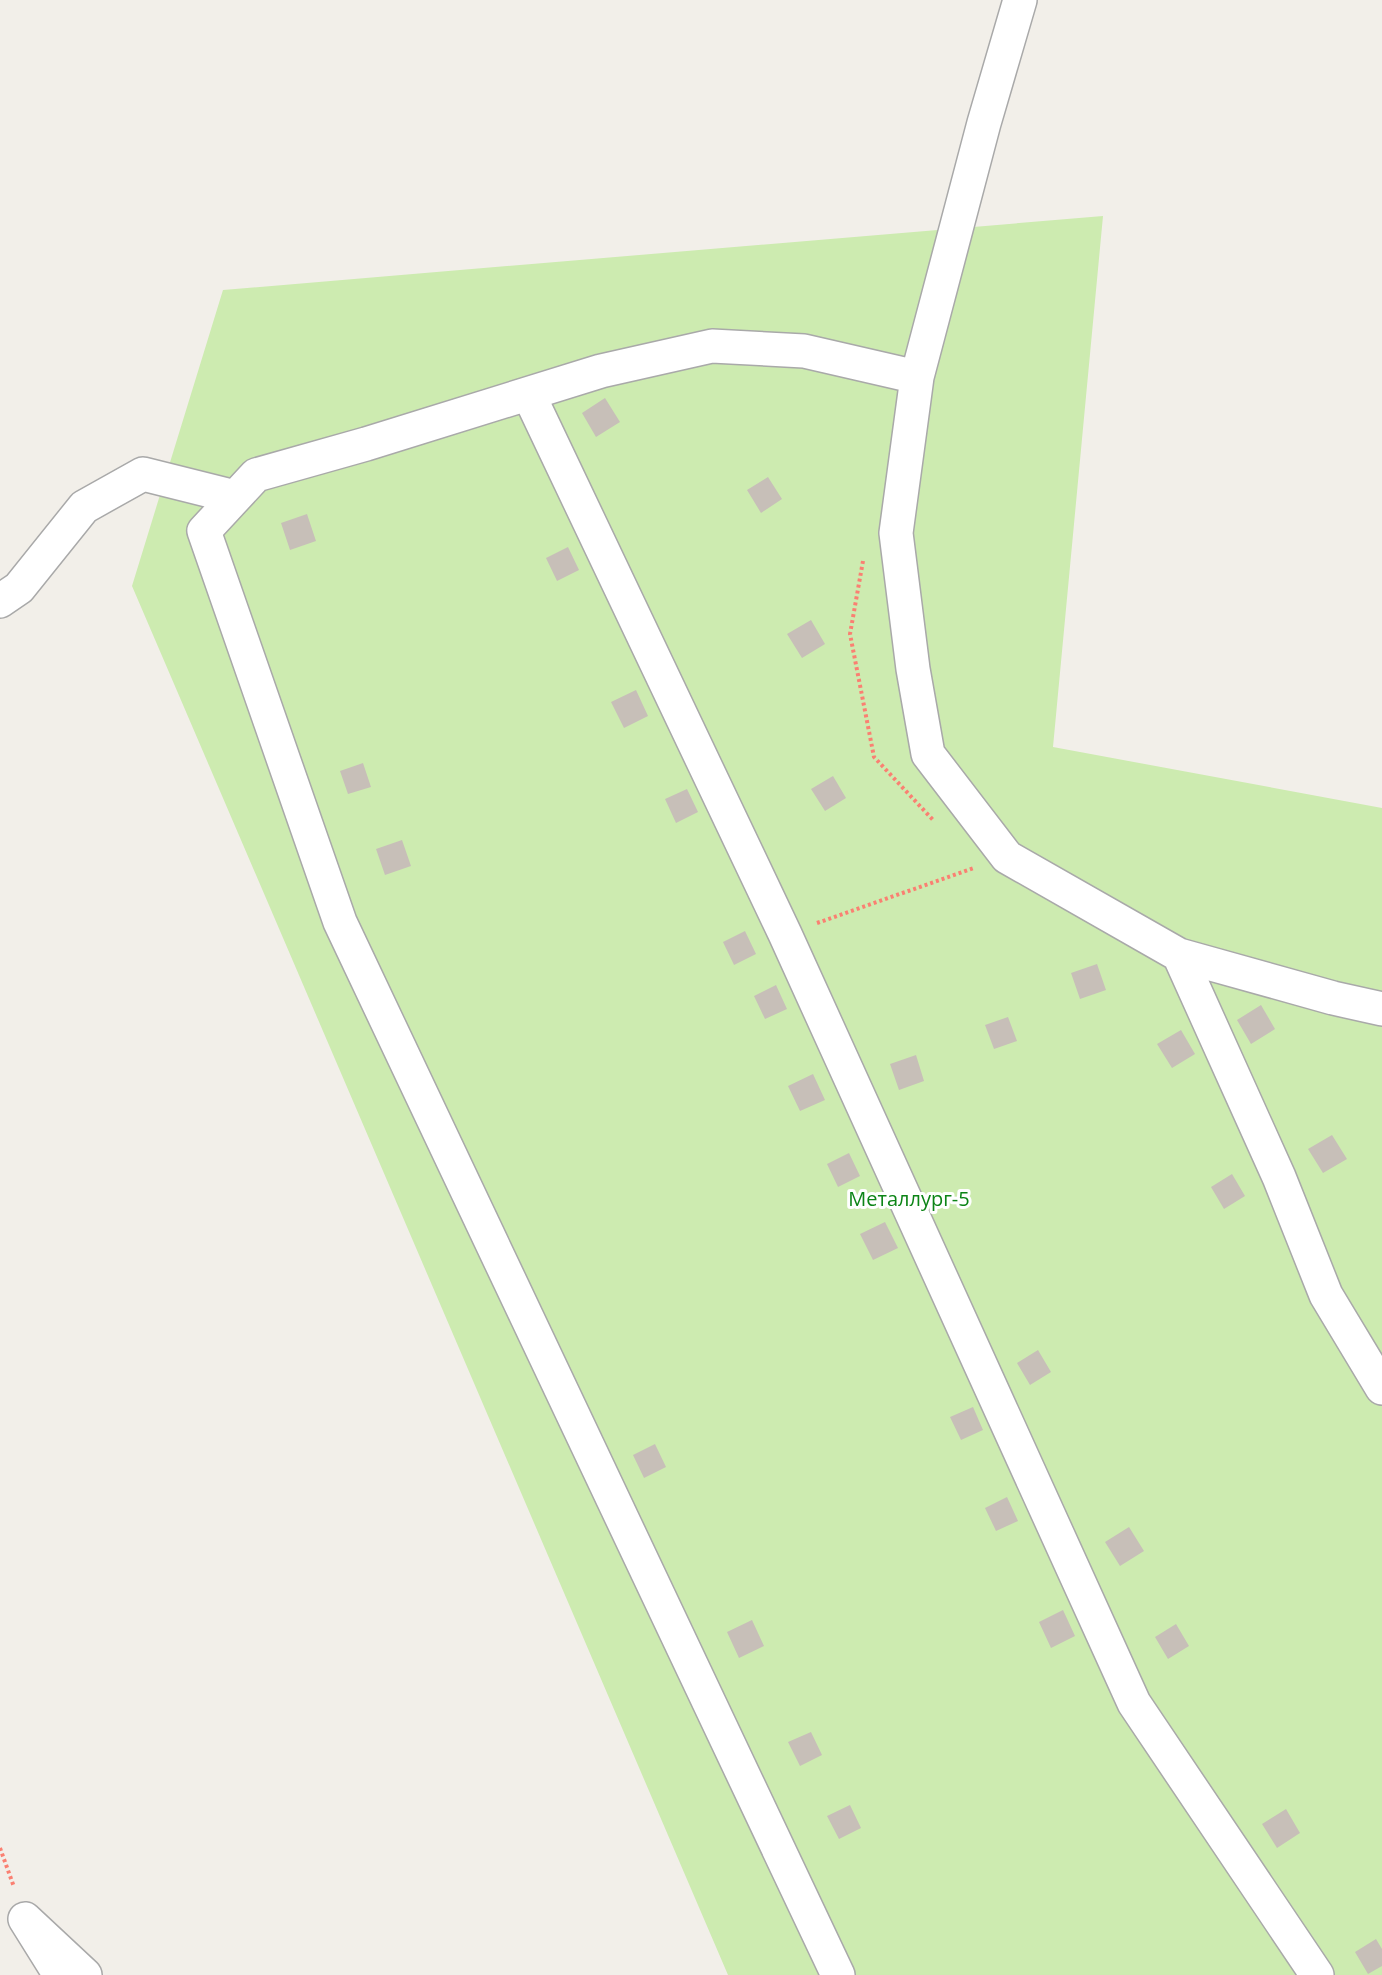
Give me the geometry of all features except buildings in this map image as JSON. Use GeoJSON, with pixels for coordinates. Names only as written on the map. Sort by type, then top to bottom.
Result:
{"type":"FeatureCollection","features":[{"type":"Feature","properties":{"kind":"street"},"geometry":{"type":"LineString","coordinates":[[1020,0],[984,123],[917,377],[896,533],[913,669],[928,754],[1007,857],[1179,955],[1333,998],[1382,1009]]}},
{"type":"Feature","properties":{"kind":"street"},"geometry":{"type":"LineString","coordinates":[[838,1975],[340,922],[204,531],[256,475],[601,371],[712,346],[804,351],[917,377]]}},
{"type":"Feature","properties":{"kind":"street"},"geometry":{"type":"LineString","coordinates":[[529,394],[785,934],[1134,1703],[1317,1975]]}},
{"type":"Feature","properties":{"kind":"street"},"geometry":{"type":"LineString","coordinates":[[0,601],[19,588],[84,507],[143,474],[235,497]]}},
{"type":"Feature","properties":{"kind":"street"},"geometry":{"type":"LineString","coordinates":[[1179,955],[1279,1177],[1326,1295],[1382,1388]]}},
{"type":"Feature","properties":{"kind":"street"},"geometry":{"type":"LineString","coordinates":[[60,1975],[25,1919],[85,1975]]}},
{"type":"Feature","properties":{"kind":"path"},"geometry":{"type":"LineString","coordinates":[[785,934],[1007,857]]}},
{"type":"Feature","properties":{"kind":"green space","name":"Металлург-5"},"geometry":{"type":"Polygon","coordinates":[[[1103,216],[1053,747],[1382,808],[1382,1975],[728,1975],[132,586],[223,290],[1103,216]]]}}]}
